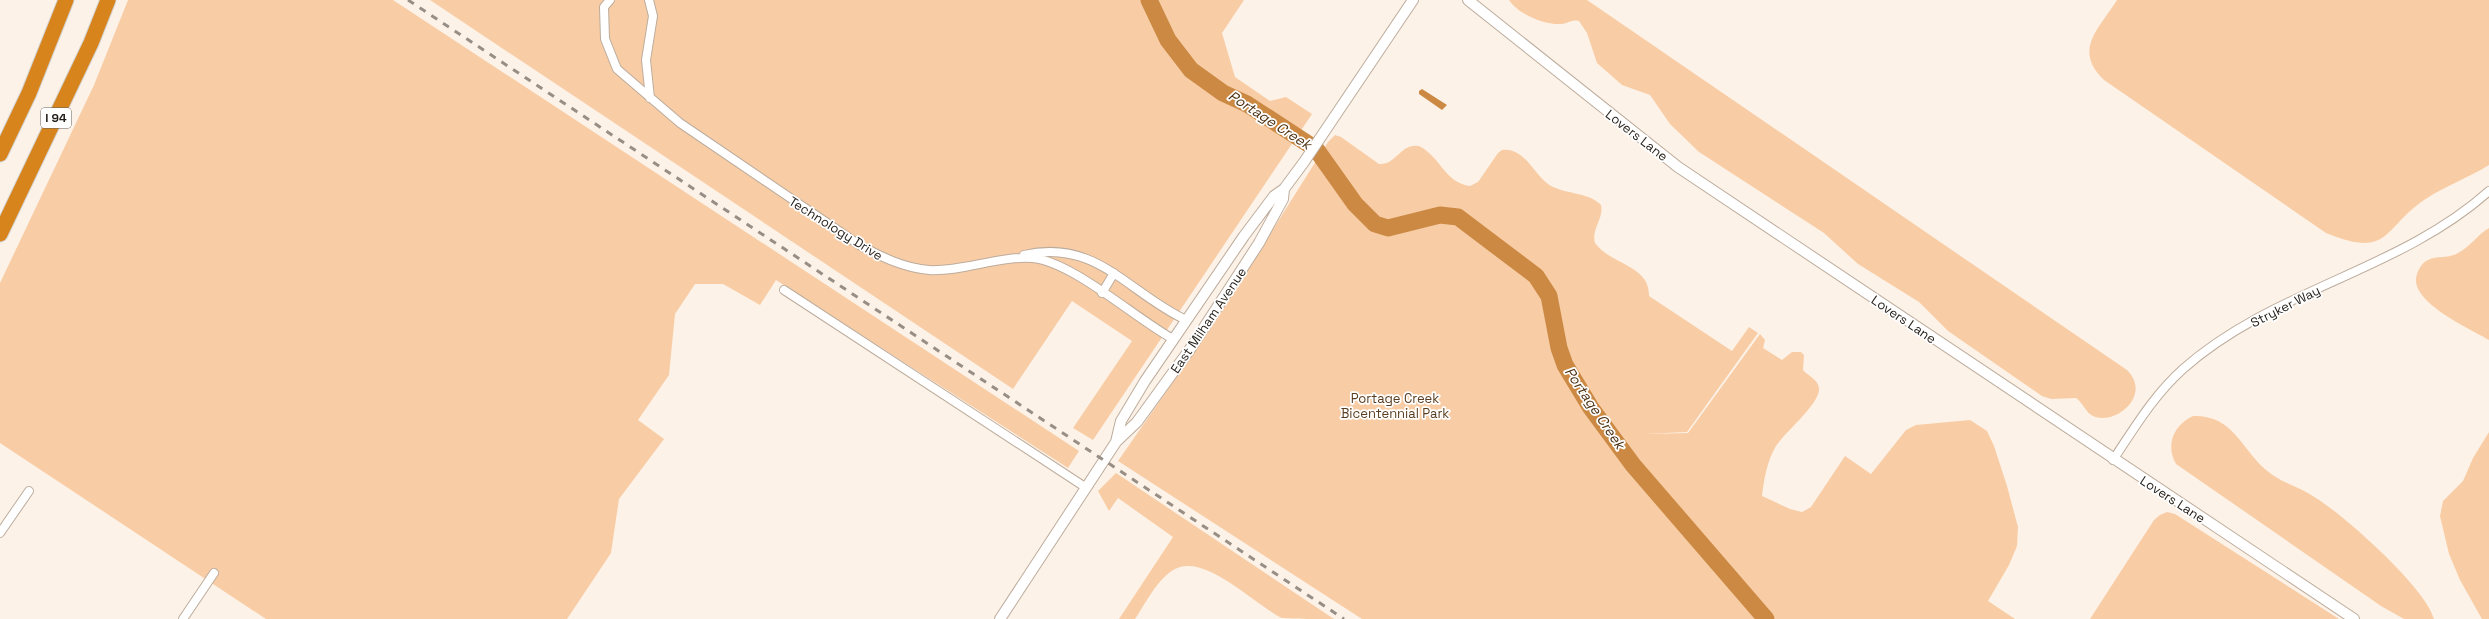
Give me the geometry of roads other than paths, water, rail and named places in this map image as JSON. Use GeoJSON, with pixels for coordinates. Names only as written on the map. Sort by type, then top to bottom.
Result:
{"type":"FeatureCollection","features":[{"type":"Feature","properties":{"kind":"highway","name":"I 94"},"geometry":{"type":"LineString","coordinates":[[0,154],[29,94],[66,0]]}},
{"type":"Feature","properties":{"kind":"highway","name":"I 94"},"geometry":{"type":"LineString","coordinates":[[0,234],[84,56],[108,0]]}},
{"type":"Feature","properties":{"kind":"street","name":"Technology Drive"},"geometry":{"type":"LineString","coordinates":[[610,0],[604,7],[605,40],[617,69],[680,123],[807,211],[861,246],[887,260],[910,267],[930,270],[1002,260],[1032,258],[1055,265],[1102,293],[1173,339]]}},
{"type":"Feature","properties":{"kind":"street"},"geometry":{"type":"LineString","coordinates":[[649,0],[653,16],[646,60],[650,98]]}},
{"type":"Feature","properties":{"kind":"street","name":"East Milham Avenue"},"geometry":{"type":"LineString","coordinates":[[1116,442],[1121,421],[1173,339],[1244,236],[1274,196],[1284,188],[1323,134],[1413,0]]}},
{"type":"Feature","properties":{"kind":"street","name":"Lovers Lane"},"geometry":{"type":"LineString","coordinates":[[1468,0],[1678,167],[2113,460],[2354,619]]}},
{"type":"Feature","properties":{"kind":"street","name":"East Milham Avenue"},"geometry":{"type":"LineString","coordinates":[[1000,619],[1085,487],[1116,442],[1137,422],[1190,349],[1259,243],[1283,199],[1284,188]]}},
{"type":"Feature","properties":{"kind":"street","name":"Stryker Way"},"geometry":{"type":"LineString","coordinates":[[2113,460],[2158,394],[2185,368],[2205,353],[2248,324],[2274,310],[2431,235],[2489,191]]}},
{"type":"Feature","properties":{"kind":"street"},"geometry":{"type":"LineString","coordinates":[[1002,260],[1043,250],[1068,251],[1102,265],[1168,310],[1186,320]]}},
{"type":"Feature","properties":{"kind":"street"},"geometry":{"type":"LineString","coordinates":[[1102,293],[1114,273]]}},
{"type":"Feature","properties":{"kind":"street"},"geometry":{"type":"LineString","coordinates":[[784,290],[1085,487]]}},
{"type":"Feature","properties":{"kind":"street"},"geometry":{"type":"LineString","coordinates":[[0,533],[29,491]]}},
{"type":"Feature","properties":{"kind":"street"},"geometry":{"type":"LineString","coordinates":[[183,619],[214,573]]}},
{"type":"Feature","properties":{"kind":"waterway","name":"Portage Creek"},"geometry":{"type":"LineString","coordinates":[[1149,0],[1168,40],[1191,70],[1223,93],[1247,104],[1316,149],[1355,204],[1375,224],[1388,228],[1440,215],[1458,217],[1536,276],[1549,296],[1559,348],[1565,365],[1591,408],[1633,465],[1766,619]]}},
{"type":"Feature","properties":{"kind":"railway"},"geometry":{"type":"LineString","coordinates":[[408,0],[1344,619]]}},
{"type":"Feature","properties":{"kind":"park label","name":"Portage Creek Bicentennial Park"},"geometry":{"type":"Point","coordinates":[1395,406]}}]}
